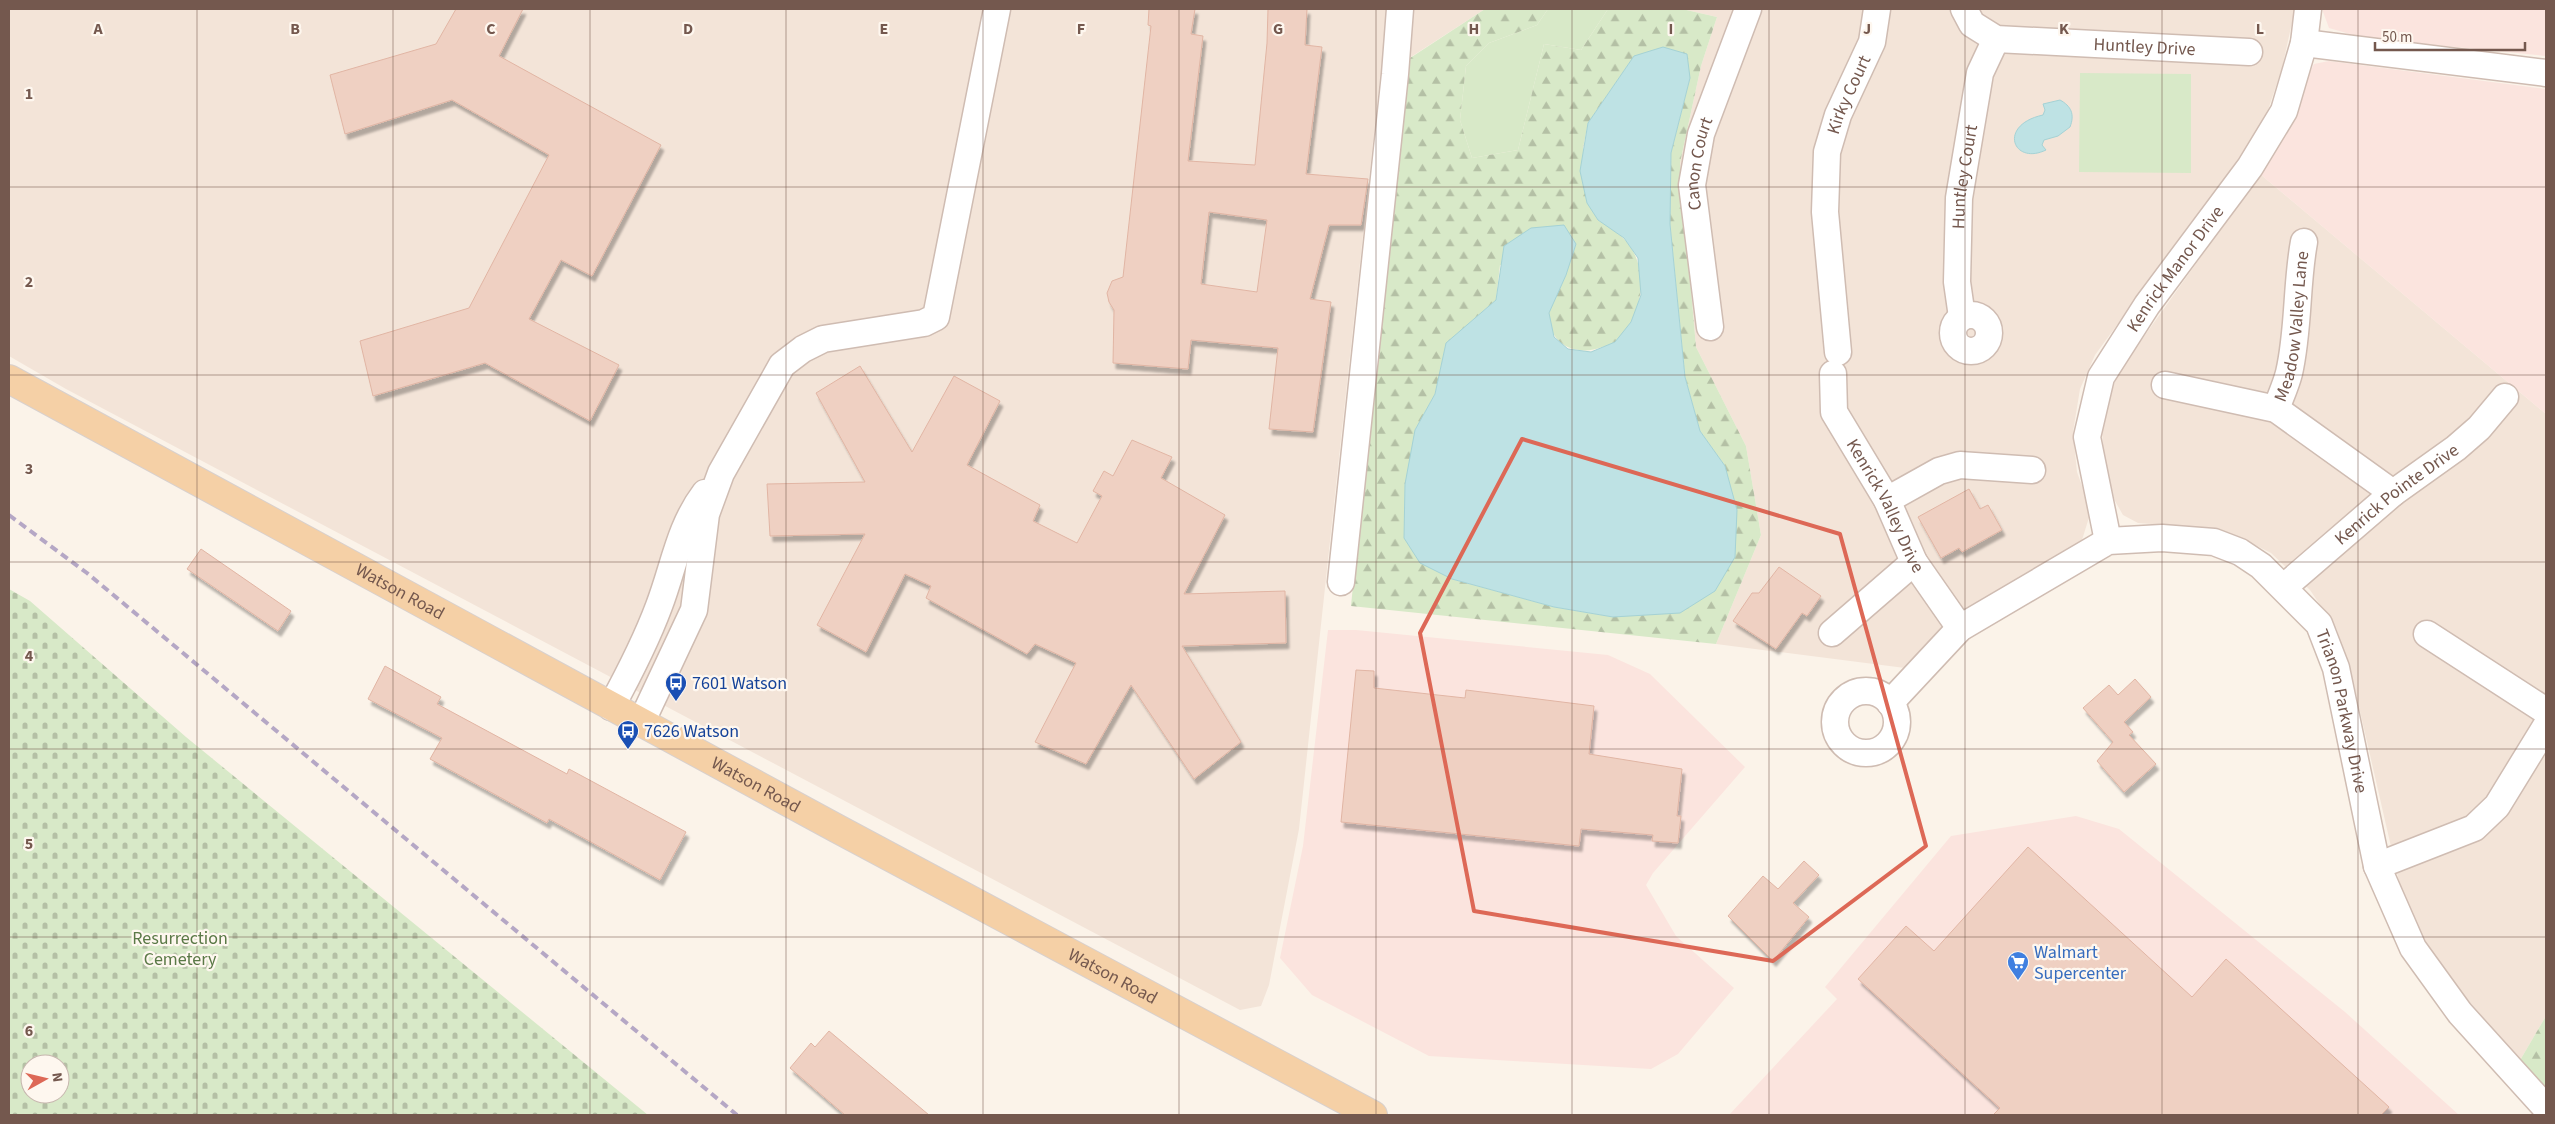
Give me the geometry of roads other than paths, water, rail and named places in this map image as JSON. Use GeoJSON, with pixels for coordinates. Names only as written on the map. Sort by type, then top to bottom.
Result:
{"type":"FeatureCollection","features":[{"type":"Feature","properties":{"kind":"main road","name":"Watson Road"},"geometry":{"type":"LineString","coordinates":[[9,380],[641,723],[1373,1115]]}},
{"type":"Feature","properties":{"kind":"street"},"geometry":{"type":"LineString","coordinates":[[612,707],[633,667],[660,605],[675,554],[692,510],[721,473],[782,365],[791,357],[823,339],[924,323],[936,317],[997,9]]}},
{"type":"Feature","properties":{"kind":"street"},"geometry":{"type":"LineString","coordinates":[[1341,582],[1396,74],[1400,9]]}},
{"type":"Feature","properties":{"kind":"street","name":"Canon Court"},"geometry":{"type":"LineString","coordinates":[[1710,327],[1692,185],[1701,134],[1748,9]]}},
{"type":"Feature","properties":{"kind":"street","name":"Kirky Court"},"geometry":{"type":"LineString","coordinates":[[1827,152],[1838,115],[1872,42],[1878,9]]}},
{"type":"Feature","properties":{"kind":"street","name":"Huntley Drive"},"geometry":{"type":"LineString","coordinates":[[1964,9],[1972,24],[1996,39],[2249,52]]}},
{"type":"Feature","properties":{"kind":"street","name":"Kenrick Manor Drive"},"geometry":{"type":"LineString","coordinates":[[2108,541],[2087,437],[2101,377],[2147,305],[2250,167],[2284,111],[2304,43],[2308,9]]}},
{"type":"Feature","properties":{"kind":"street","name":"Huntley Court"},"geometry":{"type":"LineString","coordinates":[[1962,317],[1958,282],[1959,198],[1967,137],[1980,73],[1996,39]]}},
{"type":"Feature","properties":{"kind":"street"},"geometry":{"type":"LineString","coordinates":[[2304,43],[2546,73]]}},
{"type":"Feature","properties":{"kind":"street","name":"Kenrick Valley Drive"},"geometry":{"type":"LineString","coordinates":[[1827,152],[1825,212],[1836,363],[1834,412],[1887,500],[1914,562],[1960,628]]}},
{"type":"Feature","properties":{"kind":"street","name":"Meadow Valley Lane"},"geometry":{"type":"LineString","coordinates":[[2276,409],[2289,374],[2298,313],[2298,272],[2304,242]]}},
{"type":"Feature","properties":{"kind":"street"},"geometry":{"type":"LineString","coordinates":[[2165,385],[2276,409],[2393,494]]}},
{"type":"Feature","properties":{"kind":"street","name":"Kenrick Pointe Drive"},"geometry":{"type":"LineString","coordinates":[[2284,587],[2393,494],[2456,448],[2479,428],[2505,397]]}},
{"type":"Feature","properties":{"kind":"street"},"geometry":{"type":"LineString","coordinates":[[1887,500],[1939,471],[1960,465],[2032,470]]}},
{"type":"Feature","properties":{"kind":"street"},"geometry":{"type":"LineString","coordinates":[[641,723],[694,610],[706,514],[721,473]]}},
{"type":"Feature","properties":{"kind":"street","name":"Trianon Parkway Drive"},"geometry":{"type":"LineString","coordinates":[[1890,703],[1960,628],[2108,541],[2162,538],[2214,542],[2240,552],[2261,566],[2319,624],[2336,668],[2377,866],[2413,948],[2460,1013],[2546,1108]]}},
{"type":"Feature","properties":{"kind":"street"},"geometry":{"type":"LineString","coordinates":[[1832,633],[1914,562]]}},
{"type":"Feature","properties":{"kind":"street"},"geometry":{"type":"LineString","coordinates":[[2427,634],[2546,711]]}},
{"type":"Feature","properties":{"kind":"street"},"geometry":{"type":"LineString","coordinates":[[2377,866],[2474,828],[2497,806],[2546,726]]}},
{"type":"Feature","properties":{"kind":"water"},"geometry":{"type":"Polygon","coordinates":[[[1663,47],[1687,54],[1690,78],[1671,153],[1670,224],[1685,377],[1700,431],[1725,466],[1737,510],[1735,557],[1715,591],[1680,613],[1613,617],[1554,607],[1452,579],[1420,563],[1404,538],[1405,484],[1415,430],[1435,394],[1446,343],[1496,300],[1504,246],[1531,228],[1564,225],[1576,244],[1566,275],[1549,313],[1554,337],[1568,349],[1591,352],[1615,342],[1631,322],[1641,295],[1638,258],[1624,238],[1598,220],[1587,203],[1580,171],[1588,123],[1634,56],[1663,47]]]}},
{"type":"Feature","properties":{"kind":"water"},"geometry":{"type":"Polygon","coordinates":[[[2060,100],[2071,111],[2070,127],[2058,136],[2044,140],[2042,145],[2046,150],[2035,154],[2025,153],[2018,149],[2015,135],[2019,127],[2029,120],[2043,115],[2045,110],[2043,104],[2060,100]]]}},
{"type":"Feature","properties":{"kind":"railway"},"geometry":{"type":"LineString","coordinates":[[9,515],[87,573],[737,1115]]}},
{"type":"Feature","properties":{"kind":"place","name":"7601 Watson"},"geometry":{"type":"Point","coordinates":[676,702]}},
{"type":"Feature","properties":{"kind":"place","name":"7626 Watson"},"geometry":{"type":"Point","coordinates":[628,750]}},
{"type":"Feature","properties":{"kind":"place","name":"Walmart Supercenter"},"geometry":{"type":"Point","coordinates":[2018,981]}},
{"type":"Feature","properties":{"kind":"park label","name":"Resurrection Cemetery"},"geometry":{"type":"Point","coordinates":[180,948]}}]}
